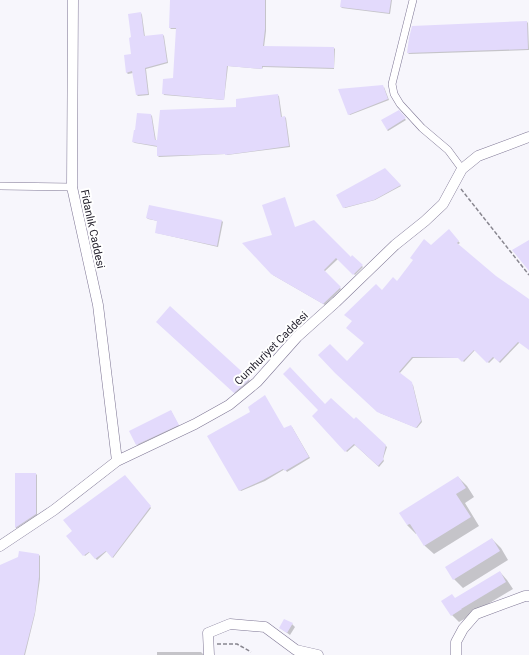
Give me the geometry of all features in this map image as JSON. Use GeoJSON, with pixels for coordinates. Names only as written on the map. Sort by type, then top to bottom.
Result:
{"type":"FeatureCollection","features":[{"type":"Feature","properties":{"kind":"street","name":"Fidanlık Caddesi"},"geometry":{"type":"LineString","coordinates":[[72,0],[72,187],[98,305],[117,461]]}},
{"type":"Feature","properties":{"kind":"street"},"geometry":{"type":"LineString","coordinates":[[413,0],[392,84],[394,94],[400,104],[422,128],[448,150],[462,169]]}},
{"type":"Feature","properties":{"kind":"street","name":"Cumhuriyet Caddesi"},"geometry":{"type":"LineString","coordinates":[[0,546],[54,510],[117,461],[195,424],[229,405],[257,382],[297,337],[395,245],[425,221],[443,204],[462,169],[478,156],[529,137]]}},
{"type":"Feature","properties":{"kind":"street"},"geometry":{"type":"LineString","coordinates":[[0,186],[72,187]]}},
{"type":"Feature","properties":{"kind":"street"},"geometry":{"type":"LineString","coordinates":[[456,655],[456,642],[463,629],[476,614],[525,596],[529,596]]}},
{"type":"Feature","properties":{"kind":"street"},"geometry":{"type":"LineString","coordinates":[[210,655],[208,633],[230,624],[264,627],[296,650],[318,655]]}},
{"type":"Feature","properties":{"kind":"path"},"geometry":{"type":"LineString","coordinates":[[455,182],[529,276]]}},
{"type":"Feature","properties":{"kind":"path"},"geometry":{"type":"LineString","coordinates":[[209,644],[237,644],[250,652]]}},
{"type":"Feature","properties":{"kind":"building"},"geometry":{"type":"Polygon","coordinates":[[[170,0],[265,0],[265,29],[263,46],[334,47],[334,68],[262,66],[262,69],[227,66],[224,100],[162,94],[163,79],[173,78],[176,28],[169,28],[170,0]]]}},
{"type":"Feature","properties":{"kind":"building"},"geometry":{"type":"Polygon","coordinates":[[[341,0],[391,0],[389,13],[340,7],[341,0]]]}},
{"type":"Feature","properties":{"kind":"building"},"geometry":{"type":"Polygon","coordinates":[[[141,12],[144,36],[163,34],[167,62],[145,68],[148,94],[136,95],[132,71],[126,73],[124,55],[131,54],[129,38],[131,37],[128,14],[141,12]]]}},
{"type":"Feature","properties":{"kind":"building"},"geometry":{"type":"Polygon","coordinates":[[[527,21],[528,49],[407,53],[412,26],[527,21]]]}},
{"type":"Feature","properties":{"kind":"building"},"geometry":{"type":"Polygon","coordinates":[[[383,85],[388,99],[348,115],[338,89],[383,85]]]}},
{"type":"Feature","properties":{"kind":"building"},"geometry":{"type":"Polygon","coordinates":[[[278,94],[281,117],[285,116],[289,146],[225,155],[157,156],[157,146],[132,142],[137,113],[151,114],[155,140],[157,140],[160,110],[236,107],[236,99],[278,94]]]}},
{"type":"Feature","properties":{"kind":"building"},"geometry":{"type":"Polygon","coordinates":[[[399,110],[406,118],[387,130],[381,120],[399,110]]]}},
{"type":"Feature","properties":{"kind":"building"},"geometry":{"type":"Polygon","coordinates":[[[385,168],[401,185],[374,200],[343,208],[336,195],[385,168]]]}},
{"type":"Feature","properties":{"kind":"building"},"geometry":{"type":"Polygon","coordinates":[[[285,197],[295,227],[314,220],[351,257],[352,255],[363,265],[353,275],[336,258],[324,270],[341,287],[323,304],[271,274],[242,243],[272,235],[262,205],[285,197]]]}},
{"type":"Feature","properties":{"kind":"building"},"geometry":{"type":"Polygon","coordinates":[[[149,205],[222,220],[217,246],[155,233],[157,221],[146,218],[149,205]]]}},
{"type":"Feature","properties":{"kind":"building"},"geometry":{"type":"Polygon","coordinates":[[[449,229],[459,241],[457,243],[496,276],[529,299],[529,350],[518,342],[499,362],[493,357],[487,363],[474,350],[462,362],[458,358],[412,357],[399,372],[412,382],[421,421],[416,428],[377,412],[318,355],[330,344],[347,361],[364,343],[346,328],[352,321],[344,315],[376,284],[382,290],[393,277],[397,281],[413,260],[410,258],[424,239],[431,245],[449,229]]]}},
{"type":"Feature","properties":{"kind":"building"},"geometry":{"type":"Polygon","coordinates":[[[529,240],[529,271],[512,250],[529,240]]]}},
{"type":"Feature","properties":{"kind":"building"},"geometry":{"type":"Polygon","coordinates":[[[170,306],[250,379],[234,393],[156,322],[170,306]]]}},
{"type":"Feature","properties":{"kind":"building"},"geometry":{"type":"Polygon","coordinates":[[[290,367],[325,404],[331,398],[354,419],[356,417],[386,445],[384,459],[378,466],[354,444],[345,452],[312,416],[318,410],[283,374],[290,367]]]}},
{"type":"Feature","properties":{"kind":"building"},"geometry":{"type":"Polygon","coordinates":[[[265,395],[284,428],[291,425],[309,457],[285,471],[283,469],[239,491],[207,436],[250,412],[248,407],[265,395]]]}},
{"type":"Feature","properties":{"kind":"building"},"geometry":{"type":"Polygon","coordinates":[[[171,410],[179,425],[136,445],[129,431],[171,410]]]}},
{"type":"Feature","properties":{"kind":"building"},"geometry":{"type":"Polygon","coordinates":[[[15,473],[36,473],[36,514],[15,528],[15,473]]]}},
{"type":"Feature","properties":{"kind":"building"},"geometry":{"type":"Polygon","coordinates":[[[125,475],[151,506],[112,558],[106,551],[95,559],[89,552],[83,556],[66,536],[72,531],[63,520],[125,475]]]}},
{"type":"Feature","properties":{"kind":"building"},"geometry":{"type":"Polygon","coordinates":[[[458,476],[466,488],[456,494],[471,517],[424,546],[410,524],[407,525],[399,513],[458,476]]]}},
{"type":"Feature","properties":{"kind":"building"},"geometry":{"type":"Polygon","coordinates":[[[492,538],[500,551],[453,580],[445,567],[492,538]]]}},
{"type":"Feature","properties":{"kind":"building"},"geometry":{"type":"Polygon","coordinates":[[[19,551],[39,554],[39,577],[35,612],[24,655],[0,655],[0,565],[18,557],[19,551]]]}},
{"type":"Feature","properties":{"kind":"building"},"geometry":{"type":"Polygon","coordinates":[[[500,571],[506,582],[451,616],[441,601],[452,594],[455,598],[500,571]]]}},
{"type":"Feature","properties":{"kind":"building"},"geometry":{"type":"Polygon","coordinates":[[[284,619],[293,623],[287,633],[279,628],[284,619]]]}}]}
